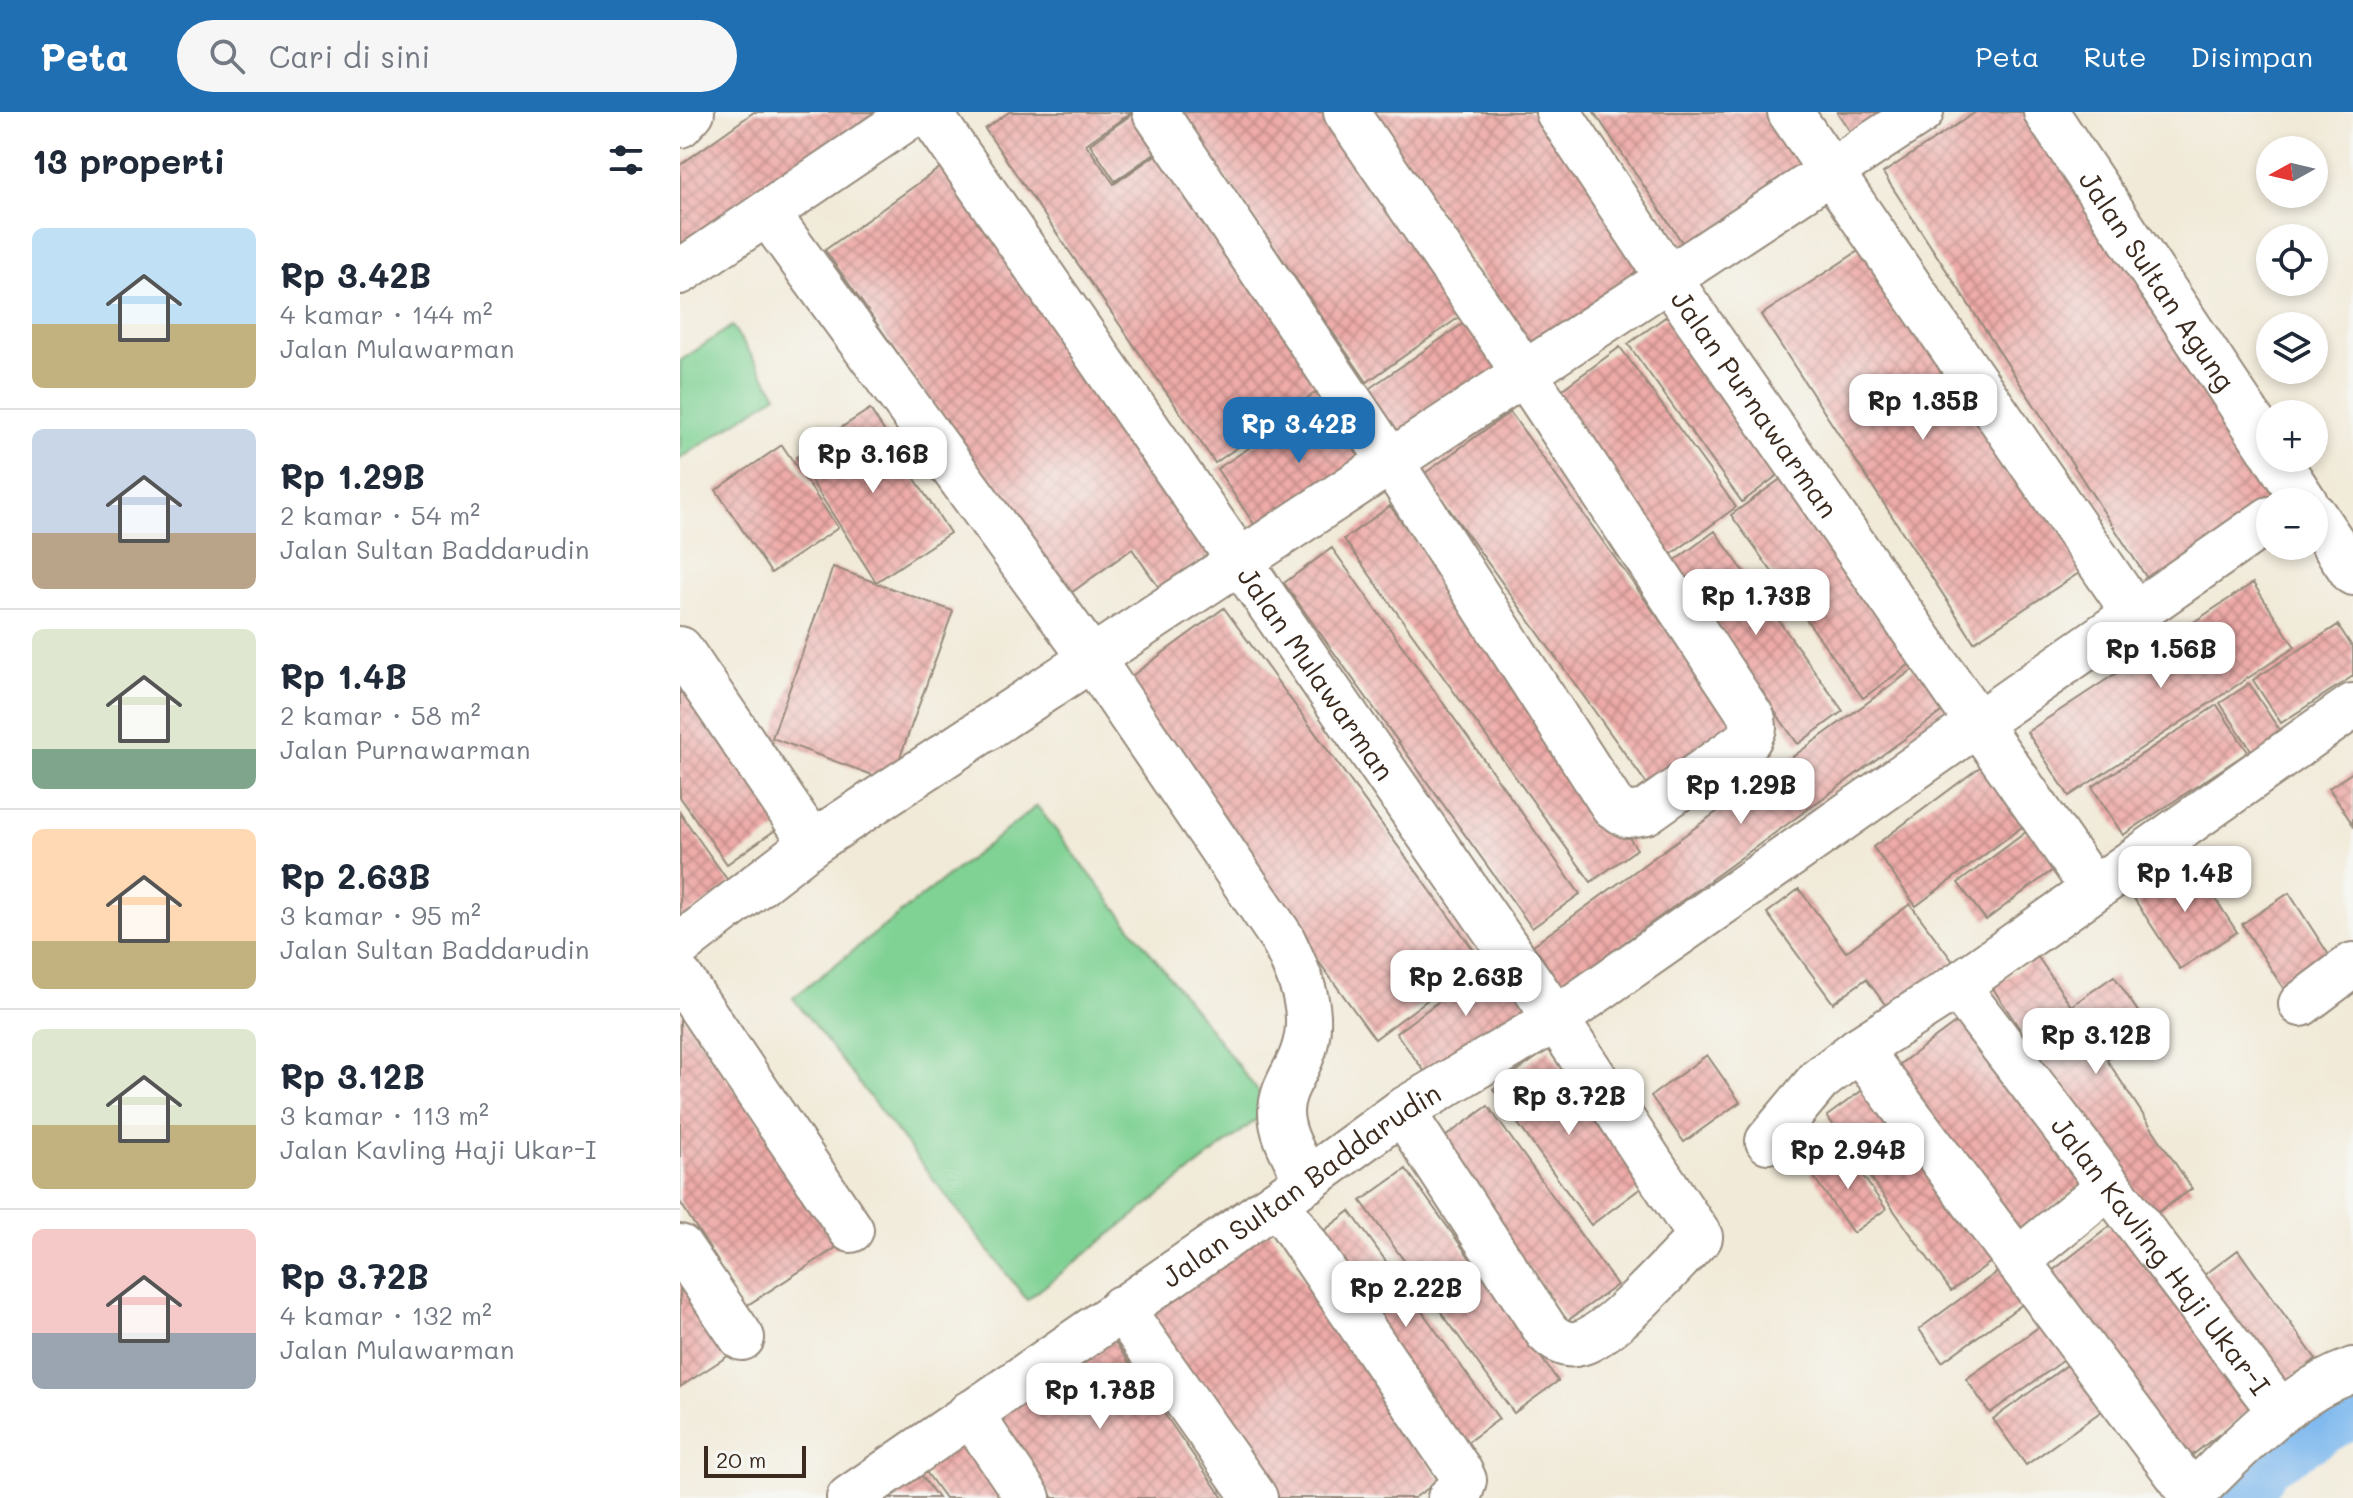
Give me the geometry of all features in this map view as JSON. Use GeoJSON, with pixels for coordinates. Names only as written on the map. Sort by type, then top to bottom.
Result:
{"type":"FeatureCollection","features":[{"type":"Feature","properties":{"kind":"street"},"geometry":{"type":"LineString","coordinates":[[680,125],[692,112]]}},
{"type":"Feature","properties":{"kind":"street"},"geometry":{"type":"LineString","coordinates":[[680,272],[916,112]]}},
{"type":"Feature","properties":{"kind":"street","name":"Jalan Mulawarman"},"geometry":{"type":"LineString","coordinates":[[929,112],[1556,1019],[1700,1237],[1601,1334],[1573,1344],[1556,1340],[1547,1332],[1402,1111]]}},
{"type":"Feature","properties":{"kind":"street"},"geometry":{"type":"LineString","coordinates":[[1155,112],[1391,462],[1613,806],[1627,815],[1646,812],[1749,739],[1754,728],[1753,719],[1525,374],[1346,112]]}},
{"type":"Feature","properties":{"kind":"street","name":"Jalan Purnawarman"},"geometry":{"type":"LineString","coordinates":[[1558,112],[1669,279],[2093,889]]}},
{"type":"Feature","properties":{"kind":"street"},"geometry":{"type":"LineString","coordinates":[[1790,112],[2135,614]]}},
{"type":"Feature","properties":{"kind":"street"},"geometry":{"type":"LineString","coordinates":[[680,945],[812,843],[1921,112]]}},
{"type":"Feature","properties":{"kind":"street","name":"Jalan Sultan Agung"},"geometry":{"type":"LineString","coordinates":[[2046,112],[2256,428]]}},
{"type":"Feature","properties":{"kind":"street"},"geometry":{"type":"LineString","coordinates":[[767,213],[1092,659],[1282,938],[1297,968],[1310,1016],[1303,1054],[1286,1087],[1281,1112],[1292,1192],[1455,1484]]}},
{"type":"Feature","properties":{"kind":"street","name":"Jalan Sultan Baddarudin"},"geometry":{"type":"LineString","coordinates":[[849,1498],[1292,1192],[1402,1111],[1556,1019],[2135,614],[2256,534]]}},
{"type":"Feature","properties":{"kind":"street"},"geometry":{"type":"LineString","coordinates":[[2328,544],[2353,573]]}},
{"type":"Feature","properties":{"kind":"street"},"geometry":{"type":"LineString","coordinates":[[680,649],[812,843]]}},
{"type":"Feature","properties":{"kind":"street"},"geometry":{"type":"LineString","coordinates":[[1768,1141],[1819,1080],[1859,1049],[1957,986],[2353,706]]}},
{"type":"Feature","properties":{"kind":"street"},"geometry":{"type":"LineString","coordinates":[[2301,1004],[2353,965]]}},
{"type":"Feature","properties":{"kind":"street"},"geometry":{"type":"LineString","coordinates":[[680,977],[851,1230]]}},
{"type":"Feature","properties":{"kind":"street","name":"Jalan Kavling Haji Ukar-I"},"geometry":{"type":"LineString","coordinates":[[1957,986],[2279,1410]]}},
{"type":"Feature","properties":{"kind":"street"},"geometry":{"type":"LineString","coordinates":[[1859,1049],[2192,1494],[2279,1410],[2331,1378],[2353,1370]]}},
{"type":"Feature","properties":{"kind":"street"},"geometry":{"type":"LineString","coordinates":[[2017,1261],[2109,1186]]}},
{"type":"Feature","properties":{"kind":"street"},"geometry":{"type":"LineString","coordinates":[[680,1247],[742,1338]]}},
{"type":"Feature","properties":{"kind":"street"},"geometry":{"type":"LineString","coordinates":[[1121,1308],[1255,1498]]}},
{"type":"Feature","properties":{"kind":"street"},"geometry":{"type":"LineString","coordinates":[[970,1413],[1028,1498]]}},
{"type":"Feature","properties":{"kind":"green space"},"geometry":{"type":"Polygon","coordinates":[[[732,326],[777,395],[680,459],[680,361],[732,326]]]}},
{"type":"Feature","properties":{"kind":"green space"},"geometry":{"type":"Polygon","coordinates":[[[1037,806],[1271,1108],[1027,1300],[793,998],[1037,806]]]}},
{"type":"Feature","properties":{"kind":"building"},"geometry":{"type":"Polygon","coordinates":[[[754,112],[880,112],[680,255],[680,165],[754,112]]]}},
{"type":"Feature","properties":{"kind":"building"},"geometry":{"type":"Polygon","coordinates":[[[1009,112],[1132,112],[1086,144],[1114,184],[1167,147],[1329,383],[1215,463],[985,129],[1009,112]]]}},
{"type":"Feature","properties":{"kind":"building"},"geometry":{"type":"Polygon","coordinates":[[[1135,112],[1166,145],[1115,181],[1090,144],[1135,112]]]}},
{"type":"Feature","properties":{"kind":"building"},"geometry":{"type":"Polygon","coordinates":[[[1181,112],[1342,112],[1475,306],[1367,382],[1181,112]]]}},
{"type":"Feature","properties":{"kind":"building"},"geometry":{"type":"Polygon","coordinates":[[[1372,112],[1543,112],[1654,277],[1537,357],[1372,112]]]}},
{"type":"Feature","properties":{"kind":"building"},"geometry":{"type":"Polygon","coordinates":[[[1594,112],[1775,112],[1814,170],[1690,254],[1594,112]]]}},
{"type":"Feature","properties":{"kind":"building"},"geometry":{"type":"Polygon","coordinates":[[[1837,112],[1903,112],[1858,143],[1837,112]]]}},
{"type":"Feature","properties":{"kind":"building"},"geometry":{"type":"Polygon","coordinates":[[[1976,112],[2028,112],[2256,462],[2256,472],[2262,472],[2273,488],[2256,488],[2256,520],[2154,589],[1883,173],[1976,112]]]}},
{"type":"Feature","properties":{"kind":"building"},"geometry":{"type":"Polygon","coordinates":[[[944,165],[1215,551],[1160,589],[1132,549],[1068,595],[825,250],[944,165]]]}},
{"type":"Feature","properties":{"kind":"building"},"geometry":{"type":"Polygon","coordinates":[[[1872,242],[2085,569],[1974,642],[1761,315],[1872,242]]]}},
{"type":"Feature","properties":{"kind":"building"},"geometry":{"type":"Polygon","coordinates":[[[1682,305],[1794,463],[1742,502],[1628,344],[1682,305]]]}},
{"type":"Feature","properties":{"kind":"building"},"geometry":{"type":"Polygon","coordinates":[[[1473,317],[1511,373],[1404,446],[1367,390],[1473,317]]]}},
{"type":"Feature","properties":{"kind":"building"},"geometry":{"type":"Polygon","coordinates":[[[1620,347],[1736,507],[1669,556],[1553,396],[1620,347]]]}},
{"type":"Feature","properties":{"kind":"building"},"geometry":{"type":"Polygon","coordinates":[[[1335,391],[1381,461],[1264,539],[1217,469],[1335,391]]]}},
{"type":"Feature","properties":{"kind":"building"},"geometry":{"type":"Polygon","coordinates":[[[870,409],[950,533],[876,582],[796,457],[870,409]]]}},
{"type":"Feature","properties":{"kind":"building"},"geometry":{"type":"Polygon","coordinates":[[[1510,412],[1740,732],[1654,794],[1424,474],[1510,412]]]}},
{"type":"Feature","properties":{"kind":"building"},"geometry":{"type":"Polygon","coordinates":[[[782,445],[838,528],[771,573],[716,490],[782,445]]]}},
{"type":"Feature","properties":{"kind":"building"},"geometry":{"type":"Polygon","coordinates":[[[1782,478],[1914,661],[1863,698],[1731,515],[1782,478]]]}},
{"type":"Feature","properties":{"kind":"building"},"geometry":{"type":"Polygon","coordinates":[[[1390,506],[1637,849],[1591,882],[1344,539],[1390,506]]]}},
{"type":"Feature","properties":{"kind":"building"},"geometry":{"type":"Polygon","coordinates":[[[1715,531],[1843,711],[1798,744],[1669,565],[1715,531]]]}},
{"type":"Feature","properties":{"kind":"building"},"geometry":{"type":"Polygon","coordinates":[[[1332,548],[1580,894],[1532,928],[1284,583],[1332,548]]]}},
{"type":"Feature","properties":{"kind":"building"},"geometry":{"type":"Polygon","coordinates":[[[833,567],[953,611],[891,782],[772,738],[833,567]]]}},
{"type":"Feature","properties":{"kind":"building"},"geometry":{"type":"Polygon","coordinates":[[[2253,583],[2295,647],[2069,796],[2027,732],[2253,583]]]}},
{"type":"Feature","properties":{"kind":"building"},"geometry":{"type":"Polygon","coordinates":[[[1224,608],[1481,960],[1375,1039],[1118,686],[1224,608]]]}},
{"type":"Feature","properties":{"kind":"building"},"geometry":{"type":"Polygon","coordinates":[[[2338,625],[2353,648],[2353,676],[2281,723],[2253,680],[2338,625]]]}},
{"type":"Feature","properties":{"kind":"building"},"geometry":{"type":"Polygon","coordinates":[[[1922,663],[1951,705],[1562,988],[1532,946],[1922,663]]]}},
{"type":"Feature","properties":{"kind":"building"},"geometry":{"type":"Polygon","coordinates":[[[680,669],[788,821],[727,864],[680,797],[680,669]]]}},
{"type":"Feature","properties":{"kind":"building"},"geometry":{"type":"Polygon","coordinates":[[[2249,684],[2288,743],[2259,762],[2220,703],[2249,684]]]}},
{"type":"Feature","properties":{"kind":"building"},"geometry":{"type":"Polygon","coordinates":[[[2217,705],[2248,752],[2123,835],[2092,787],[2217,705]]]}},
{"type":"Feature","properties":{"kind":"building"},"geometry":{"type":"Polygon","coordinates":[[[1984,764],[2027,823],[1916,906],[1873,847],[1984,764]]]}},
{"type":"Feature","properties":{"kind":"building"},"geometry":{"type":"Polygon","coordinates":[[[2353,772],[2353,825],[2329,788],[2353,772]]]}},
{"type":"Feature","properties":{"kind":"building"},"geometry":{"type":"Polygon","coordinates":[[[680,813],[731,885],[680,920],[680,813]]]}},
{"type":"Feature","properties":{"kind":"building"},"geometry":{"type":"Polygon","coordinates":[[[2030,829],[2058,866],[1986,920],[1958,883],[2030,829]]]}},
{"type":"Feature","properties":{"kind":"building"},"geometry":{"type":"Polygon","coordinates":[[[2190,860],[2237,932],[2180,969],[2133,897],[2190,860]]]}},
{"type":"Feature","properties":{"kind":"building"},"geometry":{"type":"Polygon","coordinates":[[[1799,889],[1846,952],[1910,904],[1957,967],[1893,1015],[1866,979],[1833,1003],[1767,913],[1799,889]]]}},
{"type":"Feature","properties":{"kind":"building"},"geometry":{"type":"Polygon","coordinates":[[[2289,893],[2336,966],[2289,997],[2242,924],[2289,893]]]}},
{"type":"Feature","properties":{"kind":"building"},"geometry":{"type":"Polygon","coordinates":[[[1500,956],[1535,1004],[1431,1080],[1396,1033],[1500,956]]]}},
{"type":"Feature","properties":{"kind":"building"},"geometry":{"type":"Polygon","coordinates":[[[2038,957],[2071,1006],[2114,976],[2151,1031],[2107,1060],[2192,1189],[2146,1220],[1992,987],[2038,957]]]}},
{"type":"Feature","properties":{"kind":"building"},"geometry":{"type":"Polygon","coordinates":[[[680,1013],[845,1242],[746,1306],[680,1202],[680,1013]]]}},
{"type":"Feature","properties":{"kind":"building"},"geometry":{"type":"Polygon","coordinates":[[[1969,1013],[2090,1178],[2011,1237],[1889,1072],[1969,1013]]]}},
{"type":"Feature","properties":{"kind":"building"},"geometry":{"type":"Polygon","coordinates":[[[1548,1049],[1645,1185],[1591,1225],[1493,1089],[1548,1049]]]}},
{"type":"Feature","properties":{"kind":"building"},"geometry":{"type":"Polygon","coordinates":[[[1707,1055],[1740,1102],[1684,1142],[1651,1096],[1707,1055]]]}},
{"type":"Feature","properties":{"kind":"building"},"geometry":{"type":"Polygon","coordinates":[[[1875,1081],[1999,1256],[1951,1291],[1827,1116],[1875,1081]]]}},
{"type":"Feature","properties":{"kind":"building"},"geometry":{"type":"Polygon","coordinates":[[[1488,1106],[1617,1285],[1567,1321],[1438,1142],[1488,1106]]]}},
{"type":"Feature","properties":{"kind":"building"},"geometry":{"type":"Polygon","coordinates":[[[1844,1149],[1886,1209],[1853,1233],[1811,1173],[1844,1149]]]}},
{"type":"Feature","properties":{"kind":"building"},"geometry":{"type":"Polygon","coordinates":[[[1406,1169],[1558,1381],[1514,1413],[1361,1201],[1406,1169]]]}},
{"type":"Feature","properties":{"kind":"building"},"geometry":{"type":"Polygon","coordinates":[[[1350,1211],[1499,1419],[1462,1446],[1313,1239],[1350,1211]]]}},
{"type":"Feature","properties":{"kind":"building"},"geometry":{"type":"Polygon","coordinates":[[[2118,1220],[2260,1402],[2181,1464],[2038,1282],[2118,1220]]]}},
{"type":"Feature","properties":{"kind":"building"},"geometry":{"type":"Polygon","coordinates":[[[1265,1225],[1440,1480],[1414,1498],[1273,1498],[1143,1309],[1265,1225]]]}},
{"type":"Feature","properties":{"kind":"building"},"geometry":{"type":"Polygon","coordinates":[[[2238,1250],[2316,1359],[2273,1391],[2195,1282],[2238,1250]]]}},
{"type":"Feature","properties":{"kind":"building"},"geometry":{"type":"Polygon","coordinates":[[[2003,1268],[2027,1301],[1942,1362],[1919,1329],[2003,1268]]]}},
{"type":"Feature","properties":{"kind":"building"},"geometry":{"type":"Polygon","coordinates":[[[680,1274],[731,1354],[680,1387],[680,1274]]]}},
{"type":"Feature","properties":{"kind":"building"},"geometry":{"type":"Polygon","coordinates":[[[2043,1324],[2067,1358],[1990,1413],[1966,1379],[2043,1324]]]}},
{"type":"Feature","properties":{"kind":"building"},"geometry":{"type":"Polygon","coordinates":[[[1106,1328],[1223,1498],[1053,1498],[991,1409],[1106,1328]]]}},
{"type":"Feature","properties":{"kind":"building"},"geometry":{"type":"Polygon","coordinates":[[[2070,1363],[2103,1410],[2026,1465],[1993,1419],[2070,1363]]]}},
{"type":"Feature","properties":{"kind":"building"},"geometry":{"type":"Polygon","coordinates":[[[963,1435],[1008,1498],[945,1498],[921,1465],[963,1435]]]}},
{"type":"Feature","properties":{"kind":"building"},"geometry":{"type":"Polygon","coordinates":[[[915,1467],[938,1498],[872,1498],[915,1467]]]}},
{"type":"Feature","properties":{"kind":"waterway"},"geometry":{"type":"LineString","coordinates":[[2239,1498],[2263,1460],[2353,1406]]}}]}
